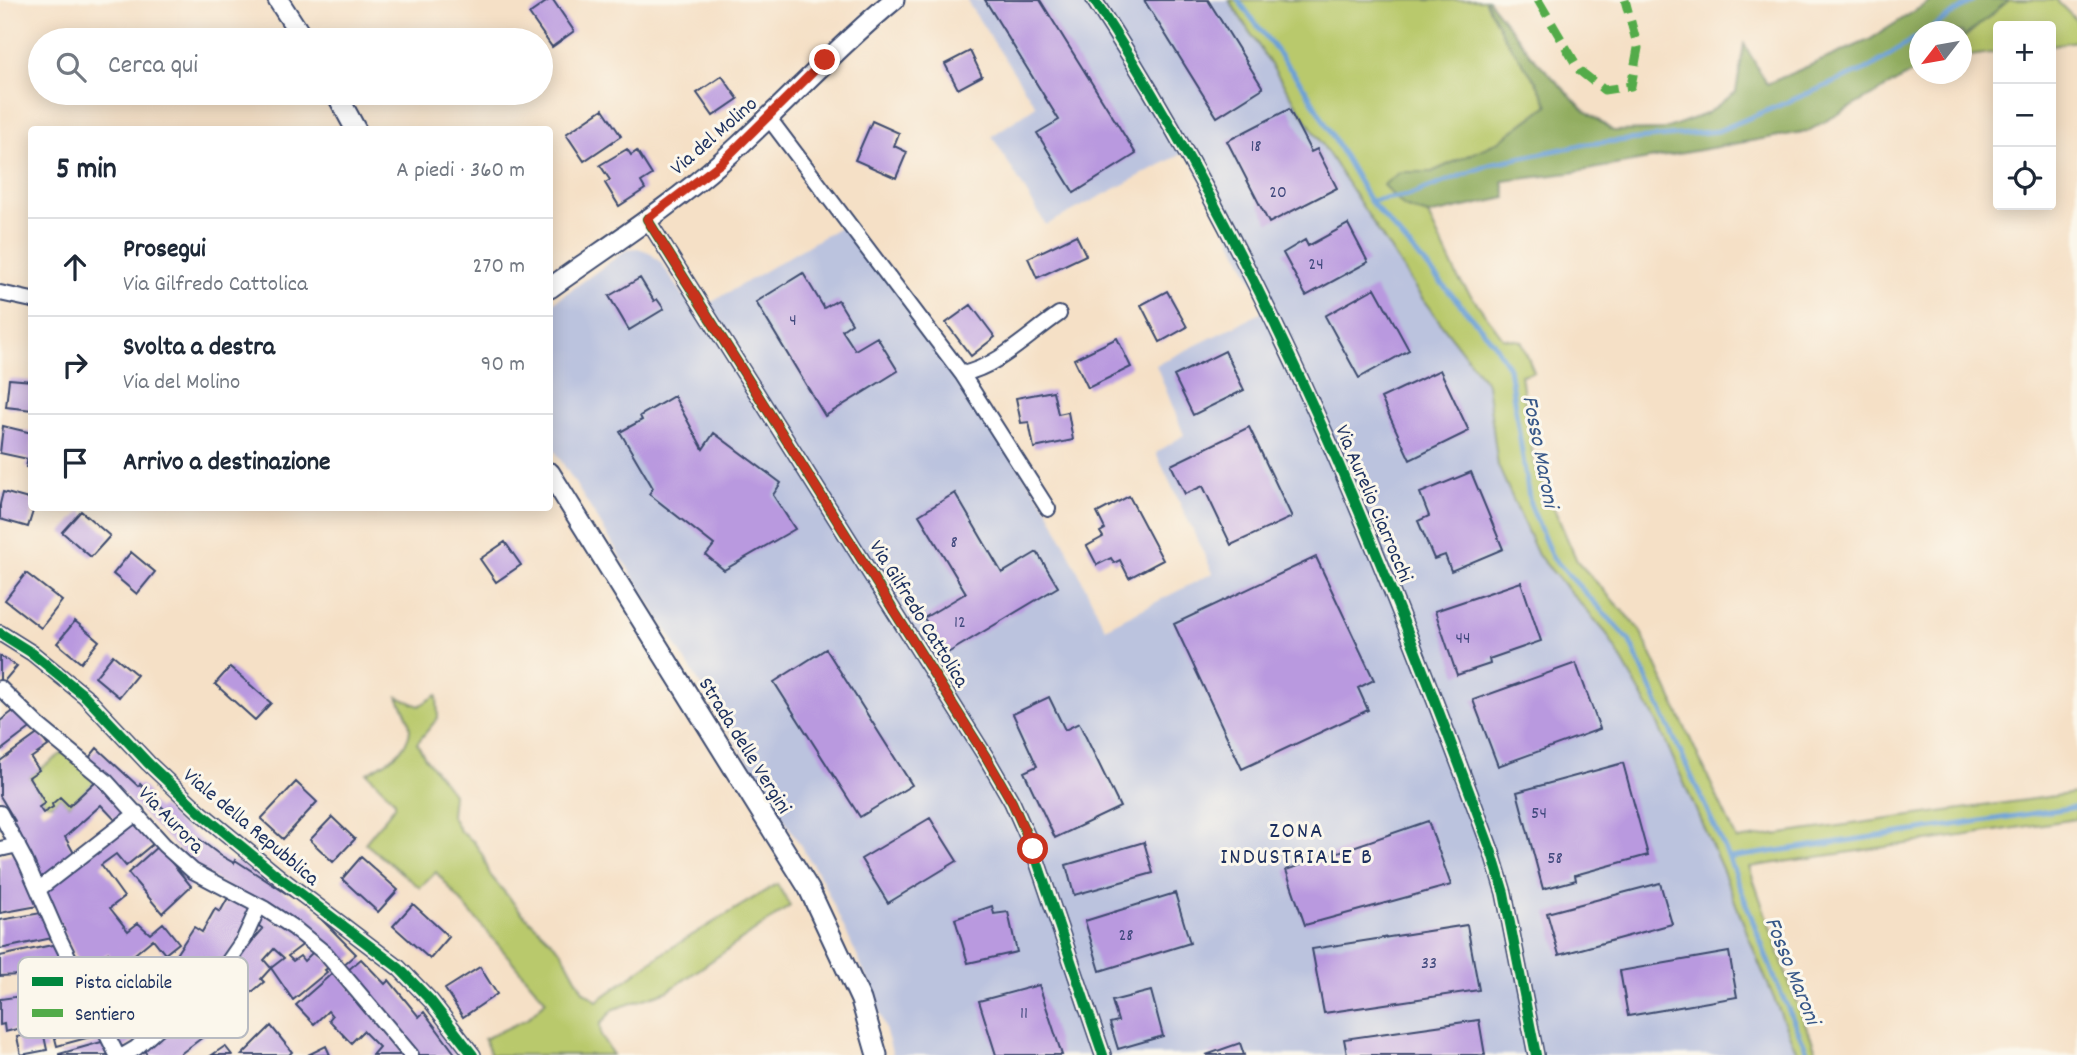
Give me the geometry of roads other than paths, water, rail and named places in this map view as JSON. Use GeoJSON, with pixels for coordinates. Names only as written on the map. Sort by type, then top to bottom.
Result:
{"type":"FeatureCollection","features":[{"type":"Feature","properties":{"kind":"main road"},"geometry":{"type":"LineString","coordinates":[[278,0],[296,28]]}},
{"type":"Feature","properties":{"kind":"main road","name":"Via del Molino"},"geometry":{"type":"LineString","coordinates":[[553,286],[721,163],[855,32],[894,0]]}},
{"type":"Feature","properties":{"kind":"main road"},"geometry":{"type":"LineString","coordinates":[[342,105],[354,126]]}},
{"type":"Feature","properties":{"kind":"main road","name":"Strada delle Vergini"},"geometry":{"type":"LineString","coordinates":[[553,478],[809,889],[861,1000],[877,1055]]}},
{"type":"Feature","properties":{"kind":"street","name":"Via Aurelio Ciarrocchi"},"geometry":{"type":"LineString","coordinates":[[1094,0],[1132,58],[1186,151],[1235,244],[1300,378],[1394,595],[1492,853],[1504,893],[1536,1055]]}},
{"type":"Feature","properties":{"kind":"street"},"geometry":{"type":"LineString","coordinates":[[768,117],[962,374],[1048,509]]}},
{"type":"Feature","properties":{"kind":"street","name":"Via Gilfredo Cattolica"},"geometry":{"type":"LineString","coordinates":[[647,219],[1012,802],[1033,849],[1103,1055]]}},
{"type":"Feature","properties":{"kind":"street"},"geometry":{"type":"LineString","coordinates":[[0,293],[28,299]]}},
{"type":"Feature","properties":{"kind":"street"},"geometry":{"type":"LineString","coordinates":[[962,374],[1001,357],[1059,314]]}},
{"type":"Feature","properties":{"kind":"street","name":"Viale della Repubblica"},"geometry":{"type":"LineString","coordinates":[[0,633],[32,653],[85,696],[148,763],[201,813],[279,877],[399,968],[431,1001],[473,1055]]}},
{"type":"Feature","properties":{"kind":"street","name":"Via Aurora"},"geometry":{"type":"LineString","coordinates":[[0,688],[39,726],[106,781],[164,845],[193,871],[259,906],[294,928],[326,954],[411,1055]]}},
{"type":"Feature","properties":{"kind":"street"},"geometry":{"type":"LineString","coordinates":[[0,813],[39,889],[68,957]]}},
{"type":"Feature","properties":{"kind":"street"},"geometry":{"type":"LineString","coordinates":[[39,889],[137,813]]}},
{"type":"Feature","properties":{"kind":"street"},"geometry":{"type":"LineString","coordinates":[[0,849],[18,845]]}},
{"type":"Feature","properties":{"kind":"street"},"geometry":{"type":"LineString","coordinates":[[232,957],[244,939],[259,906]]}},
{"type":"Feature","properties":{"kind":"street"},"geometry":{"type":"LineString","coordinates":[[109,1038],[117,1055]]}},
{"type":"Feature","properties":{"kind":"street"},"geometry":{"type":"LineString","coordinates":[[124,1055],[147,1038]]}},
{"type":"Feature","properties":{"kind":"waterway","name":"Fosso Maroni"},"geometry":{"type":"LineString","coordinates":[[1238,0],[1306,90],[1370,201],[1493,342],[1509,368],[1530,504],[1552,557],[1629,640],[1729,858],[1776,982],[1809,1055]]}},
{"type":"Feature","properties":{"kind":"waterway"},"geometry":{"type":"LineString","coordinates":[[1942,21],[1974,0]]}},
{"type":"Feature","properties":{"kind":"waterway"},"geometry":{"type":"LineString","coordinates":[[1370,201],[1410,195],[1494,163],[1586,144],[1718,131],[1871,67],[1909,42]]}},
{"type":"Feature","properties":{"kind":"waterway"},"geometry":{"type":"LineString","coordinates":[[1729,858],[2077,807]]}},
{"type":"Feature","properties":{"kind":"district","name":"ZONA INDUSTRIALE B"},"geometry":{"type":"Point","coordinates":[1297,842]}}]}
